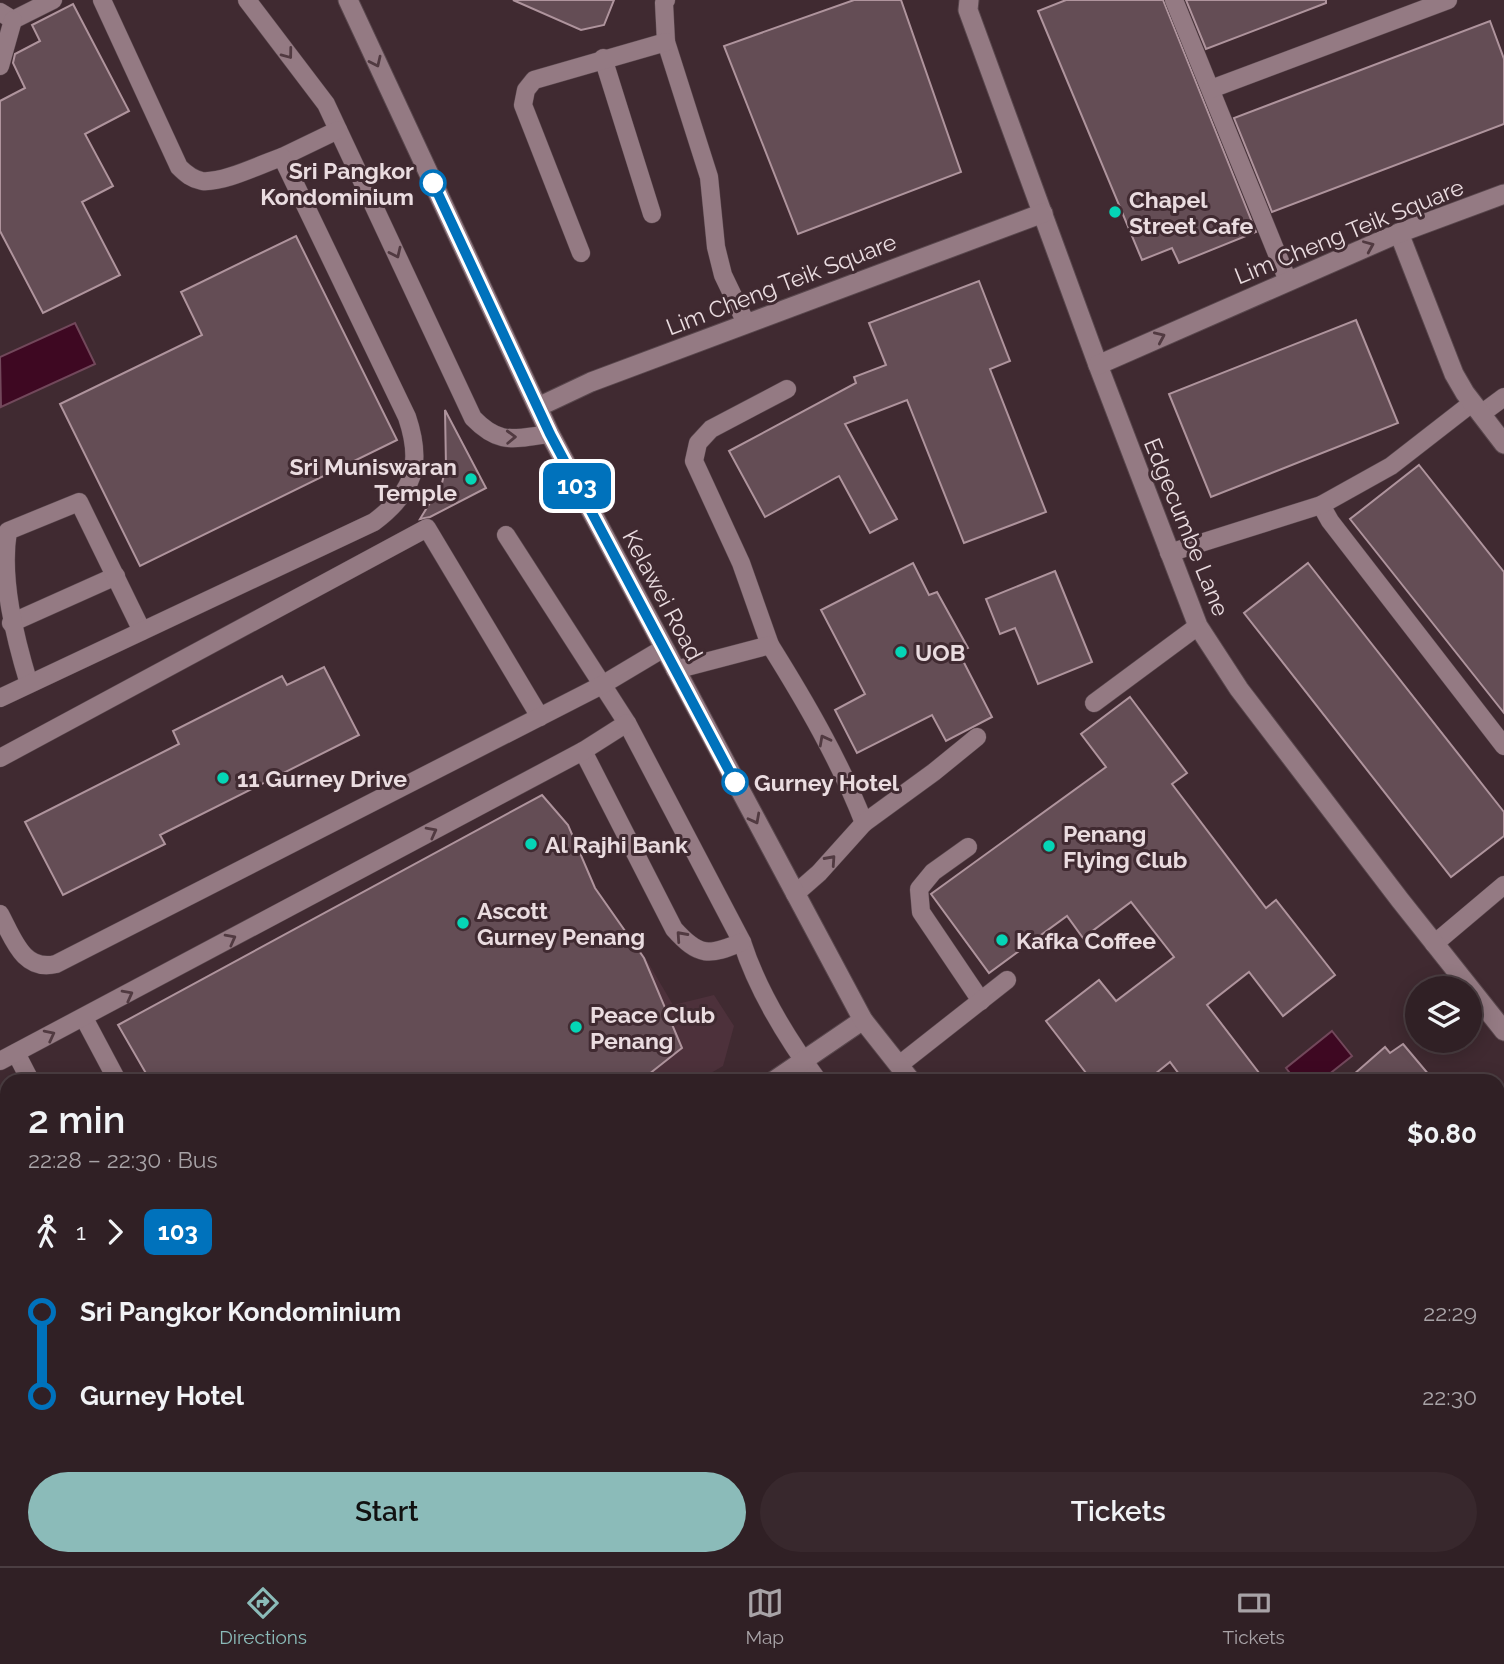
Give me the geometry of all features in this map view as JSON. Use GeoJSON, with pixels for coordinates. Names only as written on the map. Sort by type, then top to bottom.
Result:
{"type":"FeatureCollection","features":[{"type":"Feature","properties":{"kind":"street","name":"Kelawei Road"},"geometry":{"type":"LineString","coordinates":[[348,0],[550,434],[863,1020],[906,1074]]}},
{"type":"Feature","properties":{"kind":"street","name":"Edgecumbe Lane"},"geometry":{"type":"LineString","coordinates":[[968,5],[1098,365],[1198,626],[1239,689],[1504,1031]]}},
{"type":"Feature","properties":{"kind":"street","name":"Lim Cheng Teik Square"},"geometry":{"type":"LineString","coordinates":[[1098,365],[1399,233],[1504,194]]}},
{"type":"Feature","properties":{"kind":"street","name":"Lim Cheng Teik Square"},"geometry":{"type":"LineString","coordinates":[[538,407],[591,382],[1043,212]]}},
{"type":"Feature","properties":{"kind":"street"},"geometry":{"type":"LineString","coordinates":[[1399,233],[1454,374],[1504,444]]}},
{"type":"Feature","properties":{"kind":"street"},"geometry":{"type":"LineString","coordinates":[[784,1074],[863,1020]]}},
{"type":"Feature","properties":{"kind":"lane"},"geometry":{"type":"LineString","coordinates":[[0,66],[6,16],[53,0]]}},
{"type":"Feature","properties":{"kind":"lane"},"geometry":{"type":"LineString","coordinates":[[102,0],[179,167],[189,177],[202,181],[218,179],[282,157],[338,130]]}},
{"type":"Feature","properties":{"kind":"lane"},"geometry":{"type":"LineString","coordinates":[[247,0],[326,104],[473,418],[485,431],[500,438],[550,434]]}},
{"type":"Feature","properties":{"kind":"lane"},"geometry":{"type":"LineString","coordinates":[[666,0],[666,42],[709,177],[716,247],[723,275],[746,323]]}},
{"type":"Feature","properties":{"kind":"lane"},"geometry":{"type":"LineString","coordinates":[[1174,0],[1288,281]]}},
{"type":"Feature","properties":{"kind":"lane"},"geometry":{"type":"LineString","coordinates":[[1211,89],[1448,0]]}},
{"type":"Feature","properties":{"kind":"lane"},"geometry":{"type":"LineString","coordinates":[[581,253],[523,105],[526,90],[534,80],[666,42]]}},
{"type":"Feature","properties":{"kind":"lane"},"geometry":{"type":"LineString","coordinates":[[604,58],[652,214]]}},
{"type":"Feature","properties":{"kind":"lane"},"geometry":{"type":"LineString","coordinates":[[0,698],[374,522],[393,508],[408,488],[415,464],[415,440],[407,417],[282,157]]}},
{"type":"Feature","properties":{"kind":"lane"},"geometry":{"type":"LineString","coordinates":[[787,389],[711,429],[698,443],[694,461],[741,563],[770,645],[853,795],[864,823]]}},
{"type":"Feature","properties":{"kind":"lane"},"geometry":{"type":"LineString","coordinates":[[1169,553],[1321,505],[1391,466],[1477,408],[1504,397]]}},
{"type":"Feature","properties":{"kind":"lane"},"geometry":{"type":"LineString","coordinates":[[29,684],[11,623],[2,552],[8,531],[79,502],[142,631]]}},
{"type":"Feature","properties":{"kind":"lane"},"geometry":{"type":"LineString","coordinates":[[1321,505],[1330,521],[1504,746]]}},
{"type":"Feature","properties":{"kind":"lane"},"geometry":{"type":"LineString","coordinates":[[0,758],[427,528],[541,717]]}},
{"type":"Feature","properties":{"kind":"lane"},"geometry":{"type":"LineString","coordinates":[[506,535],[627,723],[743,942],[753,976],[814,1074]]}},
{"type":"Feature","properties":{"kind":"lane"},"geometry":{"type":"LineString","coordinates":[[11,623],[116,576]]}},
{"type":"Feature","properties":{"kind":"lane"},"geometry":{"type":"LineString","coordinates":[[1094,703],[1198,626]]}},
{"type":"Feature","properties":{"kind":"lane"},"geometry":{"type":"LineString","coordinates":[[675,670],[770,645]]}},
{"type":"Feature","properties":{"kind":"lane"},"geometry":{"type":"LineString","coordinates":[[0,914],[27,960],[36,965],[56,964],[603,685],[664,648]]}},
{"type":"Feature","properties":{"kind":"lane"},"geometry":{"type":"LineString","coordinates":[[24,1074],[8,1057],[583,751],[627,723]]}},
{"type":"Feature","properties":{"kind":"lane"},"geometry":{"type":"LineString","coordinates":[[795,894],[819,873],[864,823],[977,737]]}},
{"type":"Feature","properties":{"kind":"lane"},"geometry":{"type":"LineString","coordinates":[[583,751],[674,929],[688,945],[706,951],[718,952],[743,942]]}},
{"type":"Feature","properties":{"kind":"lane"},"geometry":{"type":"LineString","coordinates":[[968,847],[933,872],[919,889],[921,912],[981,1001]]}},
{"type":"Feature","properties":{"kind":"lane"},"geometry":{"type":"LineString","coordinates":[[1434,944],[1504,885]]}},
{"type":"Feature","properties":{"kind":"lane"},"geometry":{"type":"LineString","coordinates":[[899,1065],[1007,980]]}},
{"type":"Feature","properties":{"kind":"lane"},"geometry":{"type":"LineString","coordinates":[[84,1018],[114,1074]]}},
{"type":"Feature","properties":{"kind":"shaded area"},"geometry":{"type":"Polygon","coordinates":[[[75,323],[95,364],[1,407],[0,357],[75,323]]]}},
{"type":"Feature","properties":{"kind":"shaded area"},"geometry":{"type":"Polygon","coordinates":[[[639,947],[673,1005],[714,995],[734,1026],[723,1066],[709,1074],[418,1074],[639,947]]]}},
{"type":"Feature","properties":{"kind":"shaded area"},"geometry":{"type":"Polygon","coordinates":[[[1332,1031],[1352,1056],[1329,1074],[1291,1074],[1286,1068],[1332,1031]]]}},
{"type":"Feature","properties":{"kind":"building"},"geometry":{"type":"Polygon","coordinates":[[[513,0],[614,0],[604,25],[581,30],[513,0]]]}},
{"type":"Feature","properties":{"kind":"building"},"geometry":{"type":"Polygon","coordinates":[[[854,0],[901,0],[961,172],[798,234],[724,46],[854,0]]]}},
{"type":"Feature","properties":{"kind":"building"},"geometry":{"type":"Polygon","coordinates":[[[1066,0],[1163,0],[1256,232],[1179,263],[1172,248],[1142,260],[1038,11],[1066,0]]]}},
{"type":"Feature","properties":{"kind":"building"},"geometry":{"type":"Polygon","coordinates":[[[1186,0],[1326,0],[1326,3],[1206,49],[1186,0]]]}},
{"type":"Feature","properties":{"kind":"building"},"geometry":{"type":"Polygon","coordinates":[[[73,4],[129,111],[85,134],[113,186],[82,202],[120,275],[43,313],[0,231],[0,101],[25,88],[13,63],[15,54],[40,41],[32,25],[73,4]]]}},
{"type":"Feature","properties":{"kind":"building"},"geometry":{"type":"Polygon","coordinates":[[[1490,21],[1504,59],[1504,124],[1272,212],[1234,118],[1490,21]]]}},
{"type":"Feature","properties":{"kind":"building"},"geometry":{"type":"Polygon","coordinates":[[[296,236],[397,440],[140,566],[60,404],[202,335],[181,292],[296,236]]]}},
{"type":"Feature","properties":{"kind":"building"},"geometry":{"type":"Polygon","coordinates":[[[979,281],[1010,361],[990,369],[1046,512],[964,543],[907,400],[845,424],[897,519],[870,533],[839,476],[765,517],[729,451],[856,383],[854,377],[886,365],[869,323],[979,281]]]}},
{"type":"Feature","properties":{"kind":"building"},"geometry":{"type":"Polygon","coordinates":[[[1356,320],[1398,423],[1211,497],[1169,394],[1356,320]]]}},
{"type":"Feature","properties":{"kind":"building","name":"Sri Muniswaran Temple"},"geometry":{"type":"Polygon","coordinates":[[[445,410],[486,488],[430,517],[420,519],[442,483],[446,467],[445,410]]]}},
{"type":"Feature","properties":{"kind":"building"},"geometry":{"type":"Polygon","coordinates":[[[1419,465],[1504,572],[1504,713],[1350,519],[1419,465]]]}},
{"type":"Feature","properties":{"kind":"building","name":"UOB"},"geometry":{"type":"Polygon","coordinates":[[[913,563],[929,595],[937,592],[968,648],[958,651],[992,717],[946,741],[932,715],[857,753],[835,710],[865,694],[821,610],[913,563]]]}},
{"type":"Feature","properties":{"kind":"building"},"geometry":{"type":"Polygon","coordinates":[[[1308,563],[1504,812],[1504,836],[1451,877],[1244,613],[1308,563]]]}},
{"type":"Feature","properties":{"kind":"building"},"geometry":{"type":"Polygon","coordinates":[[[1055,571],[1092,662],[1038,684],[1015,628],[1000,634],[986,599],[1055,571]]]}},
{"type":"Feature","properties":{"kind":"building","name":"11 Gurney Drive"},"geometry":{"type":"Polygon","coordinates":[[[324,667],[359,735],[160,835],[165,844],[63,895],[25,822],[179,744],[173,731],[282,676],[287,685],[324,667]]]}},
{"type":"Feature","properties":{"kind":"building"},"geometry":{"type":"Polygon","coordinates":[[[1130,697],[1187,773],[1172,784],[1266,908],[1276,900],[1335,975],[1283,1016],[1249,972],[1207,1005],[1260,1074],[1179,1074],[1170,1062],[1155,1074],[1087,1074],[1046,1021],[1099,980],[1116,1001],[1174,957],[1131,902],[1083,938],[1067,916],[989,973],[931,894],[1106,767],[1081,734],[1130,697]]]}},
{"type":"Feature","properties":{"kind":"building","name":"Ascott Gurney Penang"},"geometry":{"type":"Polygon","coordinates":[[[542,795],[568,825],[595,888],[644,958],[682,1048],[649,1074],[146,1074],[118,1025],[542,795]]]}},
{"type":"Feature","properties":{"kind":"building"},"geometry":{"type":"Polygon","coordinates":[[[1403,1044],[1405,1053],[1411,1053],[1428,1074],[1354,1074],[1385,1047],[1390,1053],[1403,1044]]]}},
{"type":"Feature","properties":{"kind":"bus line","name":"103"},"geometry":{"type":"LineString","coordinates":[[433,183],[550,434],[735,782]]}},
{"type":"Feature","properties":{"kind":"place","name":"Sri Pangkor Kondominium"},"geometry":{"type":"Point","coordinates":[433,183]}},
{"type":"Feature","properties":{"kind":"place","name":"Chapel Street Cafe"},"geometry":{"type":"Point","coordinates":[1115,212]}},
{"type":"Feature","properties":{"kind":"place","name":"Sri Muniswaran Temple"},"geometry":{"type":"Point","coordinates":[471,479]}},
{"type":"Feature","properties":{"kind":"place","name":"UOB"},"geometry":{"type":"Point","coordinates":[901,652]}},
{"type":"Feature","properties":{"kind":"place","name":"11 Gurney Drive"},"geometry":{"type":"Point","coordinates":[223,778]}},
{"type":"Feature","properties":{"kind":"place","name":"Gurney Hotel"},"geometry":{"type":"Point","coordinates":[735,782]}},
{"type":"Feature","properties":{"kind":"place","name":"Al Rajhi Bank"},"geometry":{"type":"Point","coordinates":[531,844]}},
{"type":"Feature","properties":{"kind":"place","name":"Penang Flying Club"},"geometry":{"type":"Point","coordinates":[1049,846]}},
{"type":"Feature","properties":{"kind":"place","name":"Ascott Gurney Penang"},"geometry":{"type":"Point","coordinates":[463,923]}},
{"type":"Feature","properties":{"kind":"place","name":"Kafka Coffee"},"geometry":{"type":"Point","coordinates":[1002,940]}},
{"type":"Feature","properties":{"kind":"place","name":"Peace Club Penang"},"geometry":{"type":"Point","coordinates":[576,1027]}}]}
